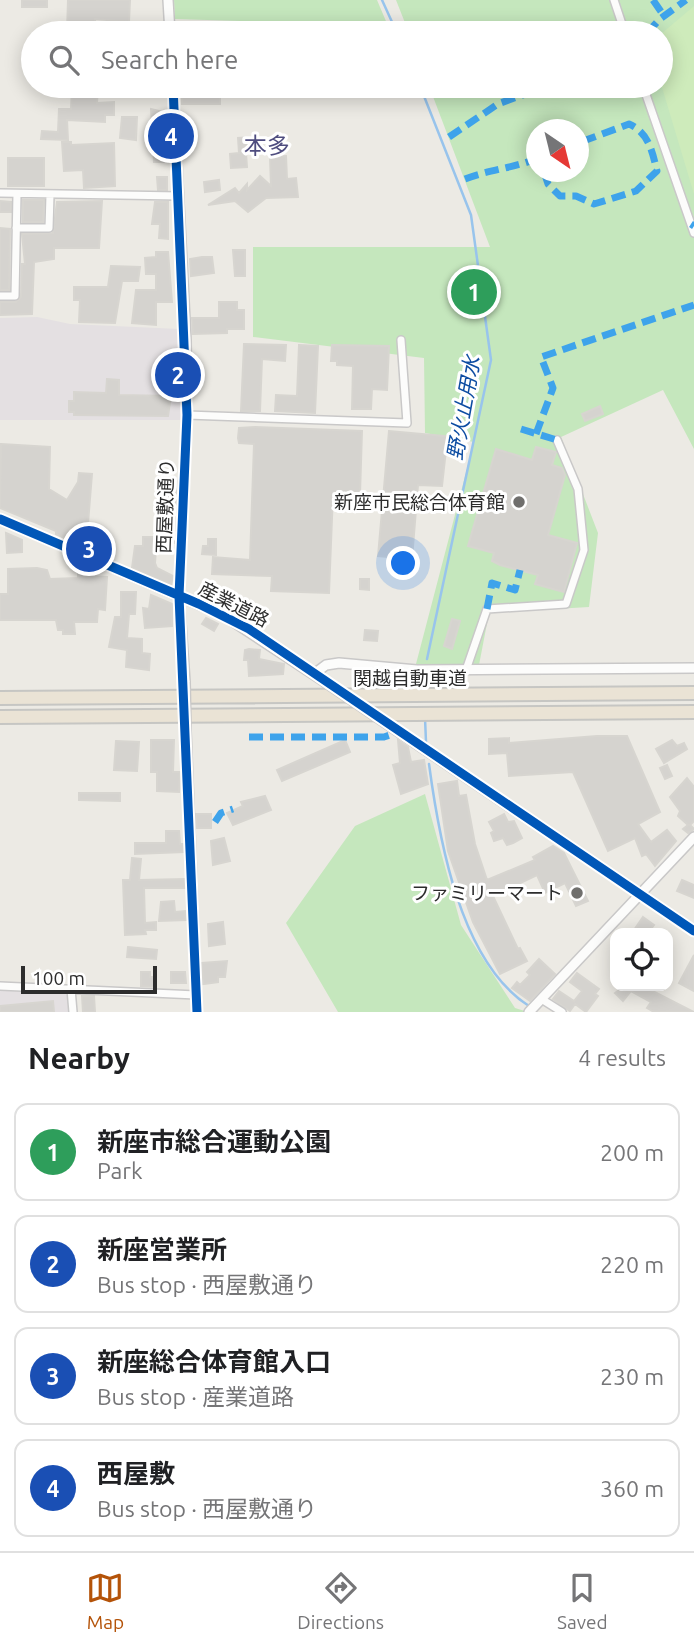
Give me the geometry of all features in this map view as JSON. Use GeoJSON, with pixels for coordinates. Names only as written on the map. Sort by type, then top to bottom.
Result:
{"type":"FeatureCollection","features":[{"type":"Feature","properties":{"kind":"highway","name":"関越自動車道"},"geometry":{"type":"LineString","coordinates":[[0,698],[694,693]]}},
{"type":"Feature","properties":{"kind":"highway","name":"関越自動車道"},"geometry":{"type":"LineString","coordinates":[[0,717],[694,712]]}},
{"type":"Feature","properties":{"kind":"street"},"geometry":{"type":"LineString","coordinates":[[168,0],[169,21]]}},
{"type":"Feature","properties":{"kind":"street"},"geometry":{"type":"LineString","coordinates":[[614,0],[621,21]]}},
{"type":"Feature","properties":{"kind":"street","name":"西屋敷通り"},"geometry":{"type":"LineString","coordinates":[[174,98],[187,415],[179,596],[185,682],[197,1012]]}},
{"type":"Feature","properties":{"kind":"street"},"geometry":{"type":"LineString","coordinates":[[647,98],[694,233]]}},
{"type":"Feature","properties":{"kind":"street"},"geometry":{"type":"LineString","coordinates":[[0,193],[179,196]]}},
{"type":"Feature","properties":{"kind":"street"},"geometry":{"type":"LineString","coordinates":[[0,296],[15,296],[17,194]]}},
{"type":"Feature","properties":{"kind":"street"},"geometry":{"type":"LineString","coordinates":[[16,228],[49,228],[50,195]]}},
{"type":"Feature","properties":{"kind":"street"},"geometry":{"type":"LineString","coordinates":[[187,415],[407,423],[401,340]]}},
{"type":"Feature","properties":{"kind":"street"},"geometry":{"type":"LineString","coordinates":[[466,670],[487,609],[566,604],[584,550],[578,489],[558,440]]}},
{"type":"Feature","properties":{"kind":"street","name":"産業道路"},"geometry":{"type":"LineString","coordinates":[[0,519],[249,629],[641,893]]}},
{"type":"Feature","properties":{"kind":"street"},"geometry":{"type":"LineString","coordinates":[[314,674],[326,666],[339,663],[466,670],[694,668]]}},
{"type":"Feature","properties":{"kind":"street"},"geometry":{"type":"LineString","coordinates":[[562,1012],[536,1006],[694,837]]}},
{"type":"Feature","properties":{"kind":"street"},"geometry":{"type":"LineString","coordinates":[[641,893],[694,931]]}},
{"type":"Feature","properties":{"kind":"street"},"geometry":{"type":"LineString","coordinates":[[0,986],[196,995]]}},
{"type":"Feature","properties":{"kind":"street"},"geometry":{"type":"LineString","coordinates":[[71,989],[73,1012]]}},
{"type":"Feature","properties":{"kind":"shaded area"},"geometry":{"type":"Polygon","coordinates":[[[37,317],[70,324],[179,329],[181,420],[0,420],[0,318],[37,317]]]}},
{"type":"Feature","properties":{"kind":"shaded area"},"geometry":{"type":"Polygon","coordinates":[[[0,990],[66,992],[69,994],[71,1012],[0,1012],[0,990]]]}},
{"type":"Feature","properties":{"kind":"green space"},"geometry":{"type":"Polygon","coordinates":[[[174,0],[377,0],[386,21],[242,21],[175,19],[174,0]]]}},
{"type":"Feature","properties":{"kind":"green space"},"geometry":{"type":"Polygon","coordinates":[[[396,0],[694,0],[694,449],[663,390],[561,437],[598,533],[589,607],[489,613],[479,665],[416,664],[474,442],[425,433],[424,358],[253,337],[253,247],[490,247],[434,98],[673,98],[673,21],[404,21],[396,0]]]}},
{"type":"Feature","properties":{"kind":"green space"},"geometry":{"type":"Polygon","coordinates":[[[694,6],[694,194],[665,98],[673,98],[673,24],[694,6]]]}},
{"type":"Feature","properties":{"kind":"green space"},"geometry":{"type":"Polygon","coordinates":[[[425,794],[461,925],[515,1008],[528,1012],[338,1012],[286,923],[355,826],[425,794]]]}},
{"type":"Feature","properties":{"kind":"building"},"geometry":{"type":"Polygon","coordinates":[[[22,0],[47,0],[47,7],[22,7],[22,0]]]}},
{"type":"Feature","properties":{"kind":"building"},"geometry":{"type":"Polygon","coordinates":[[[68,0],[130,0],[129,21],[67,21],[68,0]]]}},
{"type":"Feature","properties":{"kind":"building"},"geometry":{"type":"Polygon","coordinates":[[[72,98],[97,98],[97,103],[114,102],[114,115],[105,115],[105,122],[67,120],[68,140],[41,139],[42,131],[58,132],[59,109],[71,109],[72,98]]]}},
{"type":"Feature","properties":{"kind":"building"},"geometry":{"type":"Polygon","coordinates":[[[182,98],[220,98],[220,104],[182,104],[182,98]]]}},
{"type":"Feature","properties":{"kind":"building"},"geometry":{"type":"Polygon","coordinates":[[[151,109],[163,112],[166,162],[154,162],[151,109]]]}},
{"type":"Feature","properties":{"kind":"building"},"geometry":{"type":"Polygon","coordinates":[[[122,117],[137,117],[136,140],[120,138],[122,117]]]}},
{"type":"Feature","properties":{"kind":"building"},"geometry":{"type":"Polygon","coordinates":[[[253,137],[254,152],[246,153],[247,167],[231,168],[230,154],[239,153],[238,138],[253,137]]]}},
{"type":"Feature","properties":{"kind":"building"},"geometry":{"type":"Polygon","coordinates":[[[62,142],[71,142],[71,145],[114,143],[115,186],[84,188],[83,170],[64,171],[62,142]]]}},
{"type":"Feature","properties":{"kind":"building"},"geometry":{"type":"Polygon","coordinates":[[[286,156],[287,179],[296,178],[298,197],[266,198],[248,212],[235,201],[208,205],[235,188],[239,193],[247,184],[247,190],[260,176],[271,186],[270,157],[286,156]]]}},
{"type":"Feature","properties":{"kind":"building"},"geometry":{"type":"Polygon","coordinates":[[[8,158],[44,158],[44,186],[8,186],[8,158]]]}},
{"type":"Feature","properties":{"kind":"building"},"geometry":{"type":"Polygon","coordinates":[[[157,177],[167,177],[167,190],[158,190],[157,177]]]}},
{"type":"Feature","properties":{"kind":"building"},"geometry":{"type":"Polygon","coordinates":[[[219,180],[220,190],[205,192],[204,182],[219,180]]]}},
{"type":"Feature","properties":{"kind":"building"},"geometry":{"type":"Polygon","coordinates":[[[23,200],[44,200],[43,222],[23,222],[23,200]]]}},
{"type":"Feature","properties":{"kind":"building"},"geometry":{"type":"Polygon","coordinates":[[[0,201],[11,202],[11,212],[0,212],[0,201]]]}},
{"type":"Feature","properties":{"kind":"building"},"geometry":{"type":"Polygon","coordinates":[[[102,201],[99,248],[54,248],[54,259],[34,262],[32,314],[0,315],[0,302],[16,302],[21,297],[22,264],[25,264],[22,234],[53,233],[57,202],[102,201]]]}},
{"type":"Feature","properties":{"kind":"building"},"geometry":{"type":"Polygon","coordinates":[[[155,202],[168,202],[168,239],[159,238],[160,224],[152,224],[155,202]]]}},
{"type":"Feature","properties":{"kind":"building"},"geometry":{"type":"Polygon","coordinates":[[[0,228],[10,229],[9,290],[0,290],[0,228]]]}},
{"type":"Feature","properties":{"kind":"building"},"geometry":{"type":"Polygon","coordinates":[[[233,250],[245,250],[245,276],[235,276],[233,250]]]}},
{"type":"Feature","properties":{"kind":"building"},"geometry":{"type":"Polygon","coordinates":[[[156,252],[168,252],[172,302],[156,302],[156,325],[132,323],[136,290],[156,290],[156,274],[146,274],[145,258],[156,257],[156,252]]]}},
{"type":"Feature","properties":{"kind":"building"},"geometry":{"type":"Polygon","coordinates":[[[212,257],[214,273],[191,276],[190,259],[212,257]]]}},
{"type":"Feature","properties":{"kind":"building"},"geometry":{"type":"Polygon","coordinates":[[[111,266],[140,267],[138,281],[122,281],[115,323],[79,322],[80,300],[74,300],[74,287],[108,287],[111,266]]]}},
{"type":"Feature","properties":{"kind":"building"},"geometry":{"type":"Polygon","coordinates":[[[219,302],[237,302],[237,310],[244,310],[244,329],[227,329],[227,333],[193,334],[192,318],[219,318],[219,302]]]}},
{"type":"Feature","properties":{"kind":"building"},"geometry":{"type":"Polygon","coordinates":[[[244,344],[286,345],[285,361],[262,359],[260,411],[241,411],[244,344]]]}},
{"type":"Feature","properties":{"kind":"building"},"geometry":{"type":"Polygon","coordinates":[[[299,345],[318,346],[315,413],[275,411],[276,395],[297,396],[299,345]]]}},
{"type":"Feature","properties":{"kind":"building"},"geometry":{"type":"Polygon","coordinates":[[[332,345],[389,346],[387,390],[372,389],[371,409],[352,409],[353,366],[337,365],[337,361],[331,361],[332,345]]]}},
{"type":"Feature","properties":{"kind":"building"},"geometry":{"type":"Polygon","coordinates":[[[107,379],[119,380],[119,395],[171,396],[168,416],[74,415],[74,412],[69,412],[69,401],[74,401],[74,392],[106,393],[107,379]]]}},
{"type":"Feature","properties":{"kind":"building"},"geometry":{"type":"Polygon","coordinates":[[[600,406],[603,414],[585,421],[582,414],[600,406]]]}},
{"type":"Feature","properties":{"kind":"building"},"geometry":{"type":"Polygon","coordinates":[[[239,428],[362,431],[360,494],[333,493],[329,593],[271,591],[272,576],[212,574],[213,557],[250,560],[254,444],[239,443],[238,438],[239,428]]]}},
{"type":"Feature","properties":{"kind":"building"},"geometry":{"type":"Polygon","coordinates":[[[389,431],[454,437],[454,450],[446,450],[442,486],[418,485],[412,559],[378,556],[389,431]]]}},
{"type":"Feature","properties":{"kind":"building"},"geometry":{"type":"Polygon","coordinates":[[[1,444],[50,447],[49,489],[67,500],[78,482],[79,473],[92,474],[86,548],[56,534],[56,531],[0,508],[1,444]]]}},
{"type":"Feature","properties":{"kind":"building","name":"新座市民総合体育館"},"geometry":{"type":"Polygon","coordinates":[[[536,447],[556,452],[552,465],[562,468],[565,475],[548,535],[577,543],[564,592],[535,584],[538,575],[500,565],[492,561],[494,553],[468,546],[496,449],[532,460],[536,447]]]}},
{"type":"Feature","properties":{"kind":"building"},"geometry":{"type":"Polygon","coordinates":[[[164,477],[174,477],[177,481],[174,543],[158,543],[159,535],[164,535],[164,477]]]}},
{"type":"Feature","properties":{"kind":"building"},"geometry":{"type":"Polygon","coordinates":[[[6,533],[22,540],[22,552],[7,553],[6,533]]]}},
{"type":"Feature","properties":{"kind":"building"},"geometry":{"type":"Polygon","coordinates":[[[143,537],[157,537],[155,563],[157,568],[173,576],[171,585],[132,568],[135,546],[143,546],[143,537]]]}},
{"type":"Feature","properties":{"kind":"building"},"geometry":{"type":"Polygon","coordinates":[[[208,539],[216,539],[216,555],[202,554],[203,546],[208,546],[208,539]]]}},
{"type":"Feature","properties":{"kind":"building"},"geometry":{"type":"Polygon","coordinates":[[[78,567],[85,567],[85,576],[107,577],[105,610],[98,609],[97,622],[74,622],[75,634],[63,634],[63,630],[58,630],[56,620],[0,620],[0,594],[8,594],[8,569],[47,570],[50,579],[78,578],[78,567]]]}},
{"type":"Feature","properties":{"kind":"building"},"geometry":{"type":"Polygon","coordinates":[[[360,579],[369,579],[369,590],[360,589],[360,579]]]}},
{"type":"Feature","properties":{"kind":"building"},"geometry":{"type":"Polygon","coordinates":[[[121,592],[136,592],[135,614],[129,614],[127,638],[142,639],[142,653],[150,654],[149,670],[126,667],[127,650],[109,647],[115,617],[121,617],[121,592]]]}},
{"type":"Feature","properties":{"kind":"building"},"geometry":{"type":"Polygon","coordinates":[[[151,595],[172,604],[172,626],[145,628],[143,608],[149,609],[151,595]]]}},
{"type":"Feature","properties":{"kind":"building"},"geometry":{"type":"Polygon","coordinates":[[[206,618],[218,624],[214,631],[202,624],[206,618]]]}},
{"type":"Feature","properties":{"kind":"building"},"geometry":{"type":"Polygon","coordinates":[[[452,619],[460,621],[452,649],[444,646],[452,619]]]}},
{"type":"Feature","properties":{"kind":"building"},"geometry":{"type":"Polygon","coordinates":[[[365,630],[378,631],[377,641],[364,640],[365,630]]]}},
{"type":"Feature","properties":{"kind":"building"},"geometry":{"type":"Polygon","coordinates":[[[245,650],[260,650],[259,659],[284,664],[283,674],[249,676],[248,660],[244,660],[245,650]]]}},
{"type":"Feature","properties":{"kind":"building"},"geometry":{"type":"Polygon","coordinates":[[[627,736],[660,812],[638,824],[651,842],[667,830],[676,841],[655,866],[646,854],[642,856],[635,838],[608,851],[573,772],[509,776],[507,753],[489,754],[489,739],[509,738],[509,743],[627,736]]]}},
{"type":"Feature","properties":{"kind":"building"},"geometry":{"type":"Polygon","coordinates":[[[151,740],[174,740],[173,772],[180,772],[179,792],[157,791],[157,772],[151,772],[151,740]]]}},
{"type":"Feature","properties":{"kind":"building"},"geometry":{"type":"Polygon","coordinates":[[[345,740],[350,752],[282,781],[277,770],[345,740]]]}},
{"type":"Feature","properties":{"kind":"building"},"geometry":{"type":"Polygon","coordinates":[[[398,740],[408,747],[411,762],[424,760],[428,784],[401,794],[393,765],[400,763],[398,740]]]}},
{"type":"Feature","properties":{"kind":"building"},"geometry":{"type":"Polygon","coordinates":[[[672,740],[677,746],[684,743],[687,749],[664,763],[656,749],[672,740]]]}},
{"type":"Feature","properties":{"kind":"building"},"geometry":{"type":"Polygon","coordinates":[[[116,741],[139,742],[137,771],[114,770],[116,741]]]}},
{"type":"Feature","properties":{"kind":"building"},"geometry":{"type":"Polygon","coordinates":[[[667,765],[672,776],[665,779],[660,768],[667,765]]]}},
{"type":"Feature","properties":{"kind":"building"},"geometry":{"type":"Polygon","coordinates":[[[687,778],[694,787],[694,821],[690,825],[694,829],[688,833],[683,829],[688,825],[678,816],[680,811],[670,797],[687,778]]]}},
{"type":"Feature","properties":{"kind":"building"},"geometry":{"type":"Polygon","coordinates":[[[457,781],[459,796],[466,795],[475,844],[487,880],[535,860],[533,857],[553,846],[564,853],[588,901],[576,906],[565,883],[545,893],[537,875],[493,896],[518,949],[520,948],[527,961],[500,974],[473,922],[448,851],[438,784],[457,781]]]}},
{"type":"Feature","properties":{"kind":"building"},"geometry":{"type":"Polygon","coordinates":[[[79,793],[120,793],[120,801],[79,800],[79,793]]]}},
{"type":"Feature","properties":{"kind":"building"},"geometry":{"type":"Polygon","coordinates":[[[265,796],[271,810],[233,825],[227,813],[243,806],[241,802],[265,796]]]}},
{"type":"Feature","properties":{"kind":"building"},"geometry":{"type":"Polygon","coordinates":[[[196,814],[211,814],[211,828],[197,828],[196,814]]]}},
{"type":"Feature","properties":{"kind":"building"},"geometry":{"type":"Polygon","coordinates":[[[504,814],[508,822],[514,821],[522,838],[507,845],[503,838],[494,841],[491,833],[494,831],[489,822],[504,814]]]}},
{"type":"Feature","properties":{"kind":"building"},"geometry":{"type":"Polygon","coordinates":[[[166,831],[179,831],[184,852],[135,854],[135,843],[166,843],[166,831]]]}},
{"type":"Feature","properties":{"kind":"building"},"geometry":{"type":"Polygon","coordinates":[[[224,838],[230,861],[213,865],[211,841],[224,838]]]}},
{"type":"Feature","properties":{"kind":"building"},"geometry":{"type":"Polygon","coordinates":[[[132,858],[141,859],[139,880],[185,879],[185,888],[144,888],[145,923],[156,922],[156,930],[145,930],[146,934],[125,935],[123,880],[130,880],[132,858]]]}},
{"type":"Feature","properties":{"kind":"building"},"geometry":{"type":"Polygon","coordinates":[[[682,880],[694,885],[694,898],[677,891],[682,880]]]}},
{"type":"Feature","properties":{"kind":"building"},"geometry":{"type":"Polygon","coordinates":[[[174,901],[175,912],[185,911],[186,920],[159,921],[161,902],[174,901]]]}},
{"type":"Feature","properties":{"kind":"building"},"geometry":{"type":"Polygon","coordinates":[[[643,917],[654,925],[652,928],[635,928],[643,917]]]}},
{"type":"Feature","properties":{"kind":"building"},"geometry":{"type":"Polygon","coordinates":[[[223,922],[225,944],[209,946],[208,924],[223,922]]]}},
{"type":"Feature","properties":{"kind":"building"},"geometry":{"type":"Polygon","coordinates":[[[128,947],[157,950],[156,959],[127,957],[128,947]]]}},
{"type":"Feature","properties":{"kind":"building"},"geometry":{"type":"Polygon","coordinates":[[[694,955],[694,991],[679,983],[694,955]]]}},
{"type":"Feature","properties":{"kind":"building"},"geometry":{"type":"Polygon","coordinates":[[[539,959],[555,974],[530,1001],[512,988],[517,982],[520,985],[530,975],[527,972],[539,959]]]}},
{"type":"Feature","properties":{"kind":"building"},"geometry":{"type":"Polygon","coordinates":[[[227,961],[225,977],[218,977],[218,982],[203,984],[202,963],[227,961]]]}},
{"type":"Feature","properties":{"kind":"building"},"geometry":{"type":"Polygon","coordinates":[[[141,972],[150,972],[150,977],[156,977],[156,987],[141,986],[141,972]]]}},
{"type":"Feature","properties":{"kind":"building"},"geometry":{"type":"Polygon","coordinates":[[[171,972],[185,972],[186,983],[171,983],[171,972]]]}},
{"type":"Feature","properties":{"kind":"building"},"geometry":{"type":"Polygon","coordinates":[[[577,973],[599,989],[595,994],[598,996],[586,1012],[575,1004],[570,1011],[553,999],[559,991],[574,1001],[582,991],[570,982],[577,973]]]}},
{"type":"Feature","properties":{"kind":"building"},"geometry":{"type":"Polygon","coordinates":[[[618,991],[631,991],[623,1001],[615,993],[618,991]]]}},
{"type":"Feature","properties":{"kind":"building"},"geometry":{"type":"Polygon","coordinates":[[[631,991],[653,991],[694,1012],[654,1012],[647,1008],[651,1002],[631,991]]]}},
{"type":"Feature","properties":{"kind":"building"},"geometry":{"type":"Polygon","coordinates":[[[82,996],[94,996],[95,1012],[83,1012],[82,996]]]}},
{"type":"Feature","properties":{"kind":"building"},"geometry":{"type":"Polygon","coordinates":[[[53,1001],[54,1012],[0,1012],[0,1006],[53,1001]]]}},
{"type":"Feature","properties":{"kind":"waterway","name":"野火止用水"},"geometry":{"type":"LineString","coordinates":[[382,0],[392,21]]}},
{"type":"Feature","properties":{"kind":"waterway","name":"野火止用水"},"geometry":{"type":"LineString","coordinates":[[425,98],[471,215],[491,360],[427,659]]}},
{"type":"Feature","properties":{"kind":"waterway","name":"野火止用水"},"geometry":{"type":"LineString","coordinates":[[425,679],[425,690]]}},
{"type":"Feature","properties":{"kind":"waterway","name":"野火止用水"},"geometry":{"type":"LineString","coordinates":[[425,718],[426,742]]}},
{"type":"Feature","properties":{"kind":"waterway","name":"野火止用水"},"geometry":{"type":"LineString","coordinates":[[429,764],[447,862],[470,930],[486,960],[505,986],[529,1006]]}},
{"type":"Feature","properties":{"kind":"marked path"},"geometry":{"type":"LineString","coordinates":[[653,0],[664,16]]}},
{"type":"Feature","properties":{"kind":"marked path"},"geometry":{"type":"LineString","coordinates":[[658,21],[686,0]]}},
{"type":"Feature","properties":{"kind":"marked path"},"geometry":{"type":"LineString","coordinates":[[449,137],[498,104],[514,98]]}},
{"type":"Feature","properties":{"kind":"marked path"},"geometry":{"type":"LineString","coordinates":[[547,182],[560,196],[576,196],[594,204],[636,191],[657,171],[645,138],[629,124],[589,139]]}},
{"type":"Feature","properties":{"kind":"marked path"},"geometry":{"type":"LineString","coordinates":[[465,179],[526,162]]}},
{"type":"Feature","properties":{"kind":"marked path"},"geometry":{"type":"LineString","coordinates":[[536,434],[553,388],[541,357],[694,305]]}},
{"type":"Feature","properties":{"kind":"marked path"},"geometry":{"type":"LineString","coordinates":[[521,429],[557,440]]}},
{"type":"Feature","properties":{"kind":"marked path"},"geometry":{"type":"LineString","coordinates":[[487,609],[492,583],[515,590],[520,570]]}},
{"type":"Feature","properties":{"kind":"marked path"},"geometry":{"type":"LineString","coordinates":[[249,737],[384,737],[399,732]]}},
{"type":"Feature","properties":{"kind":"marked path"},"geometry":{"type":"LineString","coordinates":[[215,822],[221,813],[233,809]]}},
{"type":"Feature","properties":{"kind":"cycle path"},"geometry":{"type":"LineString","coordinates":[[174,98],[187,415],[179,596],[197,1012]]}},
{"type":"Feature","properties":{"kind":"cycle path"},"geometry":{"type":"LineString","coordinates":[[0,519],[199,604],[249,629],[694,931]]}},
{"type":"Feature","properties":{"kind":"place","name":"西屋敷"},"geometry":{"type":"Point","coordinates":[171,136]}},
{"type":"Feature","properties":{"kind":"place","name":"新座市総合運動公園"},"geometry":{"type":"Point","coordinates":[474,292]}},
{"type":"Feature","properties":{"kind":"place","name":"新座営業所"},"geometry":{"type":"Point","coordinates":[178,375]}},
{"type":"Feature","properties":{"kind":"place","name":"新座市民総合体育館"},"geometry":{"type":"Point","coordinates":[519,502]}},
{"type":"Feature","properties":{"kind":"place","name":"新座総合体育館入口"},"geometry":{"type":"Point","coordinates":[89,549]}},
{"type":"Feature","properties":{"kind":"place","name":"ファミリーマート"},"geometry":{"type":"Point","coordinates":[577,893]}},
{"type":"Feature","properties":{"kind":"district","name":"本多"},"geometry":{"type":"Point","coordinates":[267,145]}}]}
